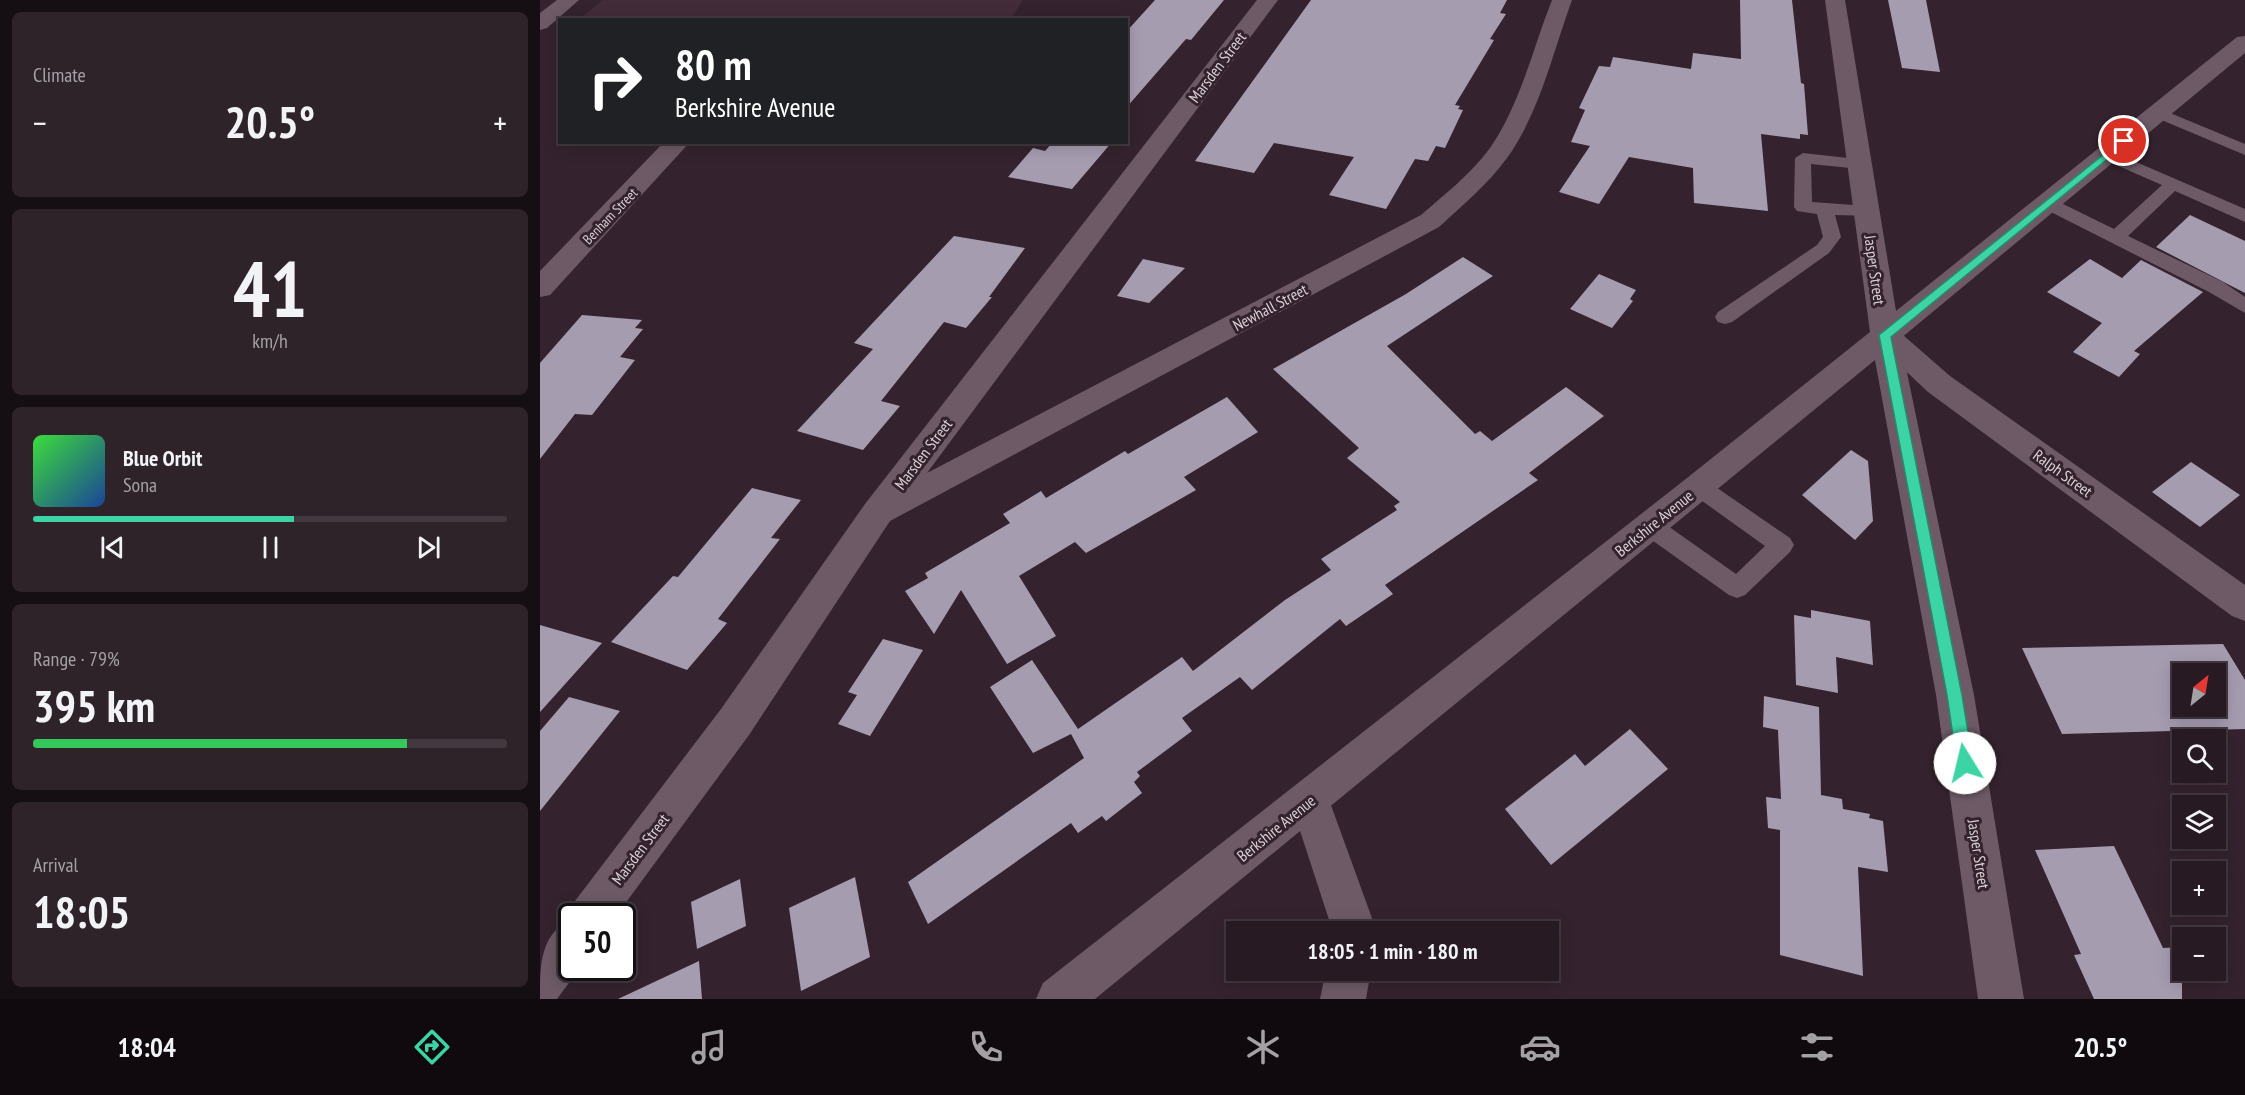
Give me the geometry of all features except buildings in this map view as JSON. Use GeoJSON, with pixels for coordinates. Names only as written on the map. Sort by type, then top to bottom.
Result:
{"type":"FeatureCollection","features":[{"type":"Feature","properties":{"kind":"street"},"geometry":{"type":"LineString","coordinates":[[540,24],[569,0]]}},
{"type":"Feature","properties":{"kind":"street","name":"Marsden Street"},"geometry":{"type":"LineString","coordinates":[[600,903],[735,722],[878,514],[1268,0]]}},
{"type":"Feature","properties":{"kind":"street","name":"Newhall Street"},"geometry":{"type":"LineString","coordinates":[[878,514],[1430,221],[1486,166],[1505,142],[1520,110],[1562,0]]}},
{"type":"Feature","properties":{"kind":"street","name":"Jasper Street"},"geometry":{"type":"LineString","coordinates":[[1836,0],[1885,335],[1954,695],[2001,999]]}},
{"type":"Feature","properties":{"kind":"street","name":"Berkshire Avenue"},"geometry":{"type":"LineString","coordinates":[[1059,999],[1699,487],[2245,42]]}},
{"type":"Feature","properties":{"kind":"street","name":"Benham Street"},"geometry":{"type":"LineString","coordinates":[[540,288],[676,144]]}},
{"type":"Feature","properties":{"kind":"street","name":"Ralph Street"},"geometry":{"type":"LineString","coordinates":[[1885,335],[1939,384],[2245,605]]}},
{"type":"Feature","properties":{"kind":"street"},"geometry":{"type":"LineString","coordinates":[[1310,800],[1351,921]]}},
{"type":"Feature","properties":{"kind":"street"},"geometry":{"type":"LineString","coordinates":[[540,984],[558,960]]}},
{"type":"Feature","properties":{"kind":"street"},"geometry":{"type":"LineString","coordinates":[[1343,999],[1347,981]]}},
{"type":"Feature","properties":{"kind":"lane"},"geometry":{"type":"LineString","coordinates":[[2158,113],[2245,150]]}},
{"type":"Feature","properties":{"kind":"lane"},"geometry":{"type":"LineString","coordinates":[[2106,154],[2245,216]]}},
{"type":"Feature","properties":{"kind":"lane"},"geometry":{"type":"LineString","coordinates":[[1860,164],[1803,158],[1803,207],[1867,213]]}},
{"type":"Feature","properties":{"kind":"lane"},"geometry":{"type":"LineString","coordinates":[[2116,237],[2173,184]]}},
{"type":"Feature","properties":{"kind":"lane"},"geometry":{"type":"LineString","coordinates":[[2048,203],[2216,287],[2245,306]]}},
{"type":"Feature","properties":{"kind":"lane"},"geometry":{"type":"LineString","coordinates":[[1725,317],[1823,249],[1832,237],[1824,208]]}},
{"type":"Feature","properties":{"kind":"lane"},"geometry":{"type":"LineString","coordinates":[[1650,526],[1737,588],[1782,545],[1699,487]]}},
{"type":"Feature","properties":{"kind":"shaded area"},"geometry":{"type":"Polygon","coordinates":[[[603,0],[1023,0],[1011,18],[581,18],[603,0]]]}},
{"type":"Feature","properties":{"kind":"route"},"geometry":{"type":"LineString","coordinates":[[1965,763],[1885,335],[2124,141]]}}]}
